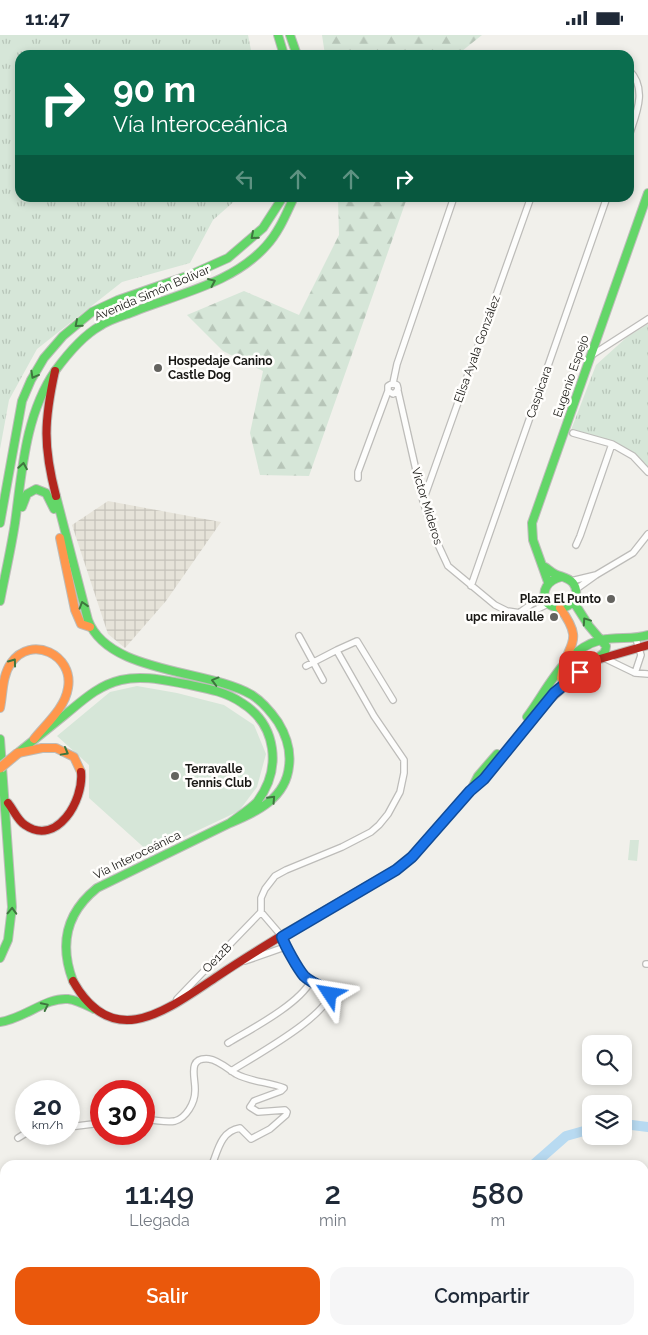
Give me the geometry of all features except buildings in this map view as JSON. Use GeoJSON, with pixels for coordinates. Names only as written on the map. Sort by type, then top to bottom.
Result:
{"type":"FeatureCollection","features":[{"type":"Feature","properties":{"kind":"main road"},"geometry":{"type":"LineString","coordinates":[[278,35],[282,50]]}},
{"type":"Feature","properties":{"kind":"main road"},"geometry":{"type":"LineString","coordinates":[[290,35],[295,50]]}},
{"type":"Feature","properties":{"kind":"main road","name":"Eugenio Espejo"},"geometry":{"type":"LineString","coordinates":[[548,582],[544,567],[533,544],[532,523],[648,193]]}},
{"type":"Feature","properties":{"kind":"main road","name":"Avenida Simón Bolívar"},"geometry":{"type":"LineString","coordinates":[[0,523],[22,401],[31,380],[44,358],[63,337],[92,312],[118,300],[190,275],[228,257],[262,228],[280,202]]}},
{"type":"Feature","properties":{"kind":"main road","name":"Avenida Simón Bolívar"},"geometry":{"type":"LineString","coordinates":[[0,601],[28,439],[38,403],[55,371],[84,338],[101,325],[154,303],[209,284],[239,269],[266,246],[283,222],[292,202]]}},
{"type":"Feature","properties":{"kind":"main road"},"geometry":{"type":"LineString","coordinates":[[55,371],[46,419],[46,450],[73,569],[90,627]]}},
{"type":"Feature","properties":{"kind":"main road"},"geometry":{"type":"LineString","coordinates":[[13,534],[26,494],[33,489],[45,490],[51,499],[75,610],[81,624],[90,627],[109,646],[127,657],[152,666],[245,690],[264,703],[272,712],[279,722],[287,745],[290,760],[287,777],[279,793],[266,806],[251,816],[230,823]]}},
{"type":"Feature","properties":{"kind":"main road"},"geometry":{"type":"LineString","coordinates":[[544,567],[571,581],[575,590],[573,601],[566,607],[556,608],[546,599],[545,586],[552,579],[561,577]]}},
{"type":"Feature","properties":{"kind":"main road"},"geometry":{"type":"LineString","coordinates":[[0,1022],[25,1016],[57,1000],[65,999],[73,1000],[112,1017],[137,1020],[159,1013],[236,963],[396,870],[412,857],[470,791],[492,770],[554,693],[605,652],[606,646],[589,626],[573,601]]}},
{"type":"Feature","properties":{"kind":"main road"},"geometry":{"type":"LineString","coordinates":[[470,791],[478,776],[532,711],[563,663],[573,643],[572,626],[560,608]]}},
{"type":"Feature","properties":{"kind":"main road"},"geometry":{"type":"LineString","coordinates":[[593,661],[641,644],[648,635]]}},
{"type":"Feature","properties":{"kind":"main road"},"geometry":{"type":"LineString","coordinates":[[563,663],[585,647],[601,640],[641,644]]}},
{"type":"Feature","properties":{"kind":"main road"},"geometry":{"type":"LineString","coordinates":[[0,708],[7,672],[10,665],[19,655],[25,651],[38,648],[50,651],[60,659],[69,679],[66,693],[58,708],[34,739]]}},
{"type":"Feature","properties":{"kind":"main road"},"geometry":{"type":"LineString","coordinates":[[563,663],[562,679],[566,683]]}},
{"type":"Feature","properties":{"kind":"main road","name":"Vía Interoceánica"},"geometry":{"type":"LineString","coordinates":[[0,769],[34,739],[97,689],[111,681],[127,677],[162,680],[206,689],[231,697],[242,702],[260,717],[270,733],[274,752],[272,773],[264,791],[248,809],[230,823],[108,882],[88,895],[77,907],[69,921],[66,936],[68,967],[76,987],[94,1009]]}},
{"type":"Feature","properties":{"kind":"main road"},"geometry":{"type":"LineString","coordinates":[[0,739],[12,907],[11,930],[5,950],[0,958]]}},
{"type":"Feature","properties":{"kind":"main road"},"geometry":{"type":"LineString","coordinates":[[5,797],[19,821],[26,827],[41,831],[49,830],[63,822],[74,808],[81,792],[81,772],[78,764],[67,752],[50,747],[18,753]]}},
{"type":"Feature","properties":{"kind":"street"},"geometry":{"type":"LineString","coordinates":[[634,76],[637,79],[640,91],[640,105],[634,122]]}},
{"type":"Feature","properties":{"kind":"street"},"geometry":{"type":"LineString","coordinates":[[358,478],[358,473],[388,391],[388,386],[393,383],[397,364],[452,202]]}},
{"type":"Feature","properties":{"kind":"street","name":"Elisa Ayala González"},"geometry":{"type":"LineString","coordinates":[[423,501],[529,202]]}},
{"type":"Feature","properties":{"kind":"street","name":"Caspicara"},"geometry":{"type":"LineString","coordinates":[[471,586],[605,202]]}},
{"type":"Feature","properties":{"kind":"street"},"geometry":{"type":"LineString","coordinates":[[592,355],[648,319]]}},
{"type":"Feature","properties":{"kind":"street","name":"Victor Mideros"},"geometry":{"type":"LineString","coordinates":[[393,383],[397,385],[417,478],[434,538],[448,566],[494,605],[507,611],[519,613],[546,599]]}},
{"type":"Feature","properties":{"kind":"street"},"geometry":{"type":"LineString","coordinates":[[388,391],[393,394],[398,391]]}},
{"type":"Feature","properties":{"kind":"street"},"geometry":{"type":"LineString","coordinates":[[573,433],[612,444],[633,456],[648,472]]}},
{"type":"Feature","properties":{"kind":"street"},"geometry":{"type":"LineString","coordinates":[[576,545],[612,444]]}},
{"type":"Feature","properties":{"kind":"street"},"geometry":{"type":"LineString","coordinates":[[417,478],[424,481],[430,477]]}},
{"type":"Feature","properties":{"kind":"street"},"geometry":{"type":"LineString","coordinates":[[575,590],[632,553],[648,534]]}},
{"type":"Feature","properties":{"kind":"street"},"geometry":{"type":"LineString","coordinates":[[571,581],[596,575]]}},
{"type":"Feature","properties":{"kind":"street"},"geometry":{"type":"LineString","coordinates":[[299,636],[323,680]]}},
{"type":"Feature","properties":{"kind":"street"},"geometry":{"type":"LineString","coordinates":[[306,666],[357,641],[393,700]]}},
{"type":"Feature","properties":{"kind":"street"},"geometry":{"type":"LineString","coordinates":[[635,673],[641,655],[641,644]]}},
{"type":"Feature","properties":{"kind":"street"},"geometry":{"type":"LineString","coordinates":[[231,1071],[299,1028],[326,1004],[330,998],[330,990],[311,981],[304,975],[285,947],[282,937],[261,912],[261,898],[265,889],[274,876],[342,847],[371,832],[388,814],[400,792],[404,773],[403,758],[374,716],[337,650]]}},
{"type":"Feature","properties":{"kind":"street"},"geometry":{"type":"LineString","coordinates":[[604,658],[635,673],[648,674]]}},
{"type":"Feature","properties":{"kind":"street","name":"Oe12B"},"geometry":{"type":"LineString","coordinates":[[172,1004],[261,912]]}},
{"type":"Feature","properties":{"kind":"street"},"geometry":{"type":"LineString","coordinates":[[236,963],[254,959],[285,947]]}},
{"type":"Feature","properties":{"kind":"street"},"geometry":{"type":"LineString","coordinates":[[228,1043],[272,1016],[296,997],[311,981]]}},
{"type":"Feature","properties":{"kind":"street"},"geometry":{"type":"LineString","coordinates":[[155,1120],[174,1121],[188,1112],[196,1092],[193,1069],[195,1063],[208,1059],[249,1079],[284,1088],[281,1091],[254,1101],[250,1107],[258,1112],[285,1110],[287,1112],[286,1115],[270,1129],[251,1139],[240,1128],[234,1129],[219,1143],[214,1160]]}},
{"type":"Feature","properties":{"kind":"shaded area"},"geometry":{"type":"Polygon","coordinates":[[[108,501],[221,522],[166,601],[125,648],[108,634],[72,525],[108,501]]]}},
{"type":"Feature","properties":{"kind":"green space"},"geometry":{"type":"Polygon","coordinates":[[[0,35],[248,35],[251,50],[15,50],[15,202],[233,202],[213,220],[190,263],[122,282],[37,349],[9,400],[0,449],[0,35]]]}},
{"type":"Feature","properties":{"kind":"green space"},"geometry":{"type":"Polygon","coordinates":[[[322,35],[482,35],[463,50],[324,50],[322,35]]]}},
{"type":"Feature","properties":{"kind":"green space"},"geometry":{"type":"Polygon","coordinates":[[[338,202],[406,202],[309,476],[260,475],[250,433],[263,371],[223,351],[187,315],[244,291],[299,315],[339,235],[338,202]]]}},
{"type":"Feature","properties":{"kind":"green space"},"geometry":{"type":"Polygon","coordinates":[[[648,324],[648,474],[622,449],[595,437],[571,430],[596,365],[627,337],[648,324]]]}},
{"type":"Feature","properties":{"kind":"green space","name":"Terravalle Tennis Club"},"geometry":{"type":"Polygon","coordinates":[[[137,686],[177,693],[224,705],[254,725],[266,754],[257,787],[239,811],[150,853],[89,798],[89,765],[57,736],[110,692],[137,686]]]}},
{"type":"Feature","properties":{"kind":"green space"},"geometry":{"type":"Polygon","coordinates":[[[630,840],[639,840],[637,861],[628,860],[630,840]]]}},
{"type":"Feature","properties":{"kind":"waterway"},"geometry":{"type":"LineString","coordinates":[[632,1125],[648,1127]]}},
{"type":"Feature","properties":{"kind":"waterway"},"geometry":{"type":"LineString","coordinates":[[539,1160],[566,1136],[582,1132]]}},
{"type":"Feature","properties":{"kind":"traffic: fast"},"geometry":{"type":"LineString","coordinates":[[278,35],[282,50]]}},
{"type":"Feature","properties":{"kind":"traffic: fast"},"geometry":{"type":"LineString","coordinates":[[290,35],[295,50]]}},
{"type":"Feature","properties":{"kind":"traffic: fast"},"geometry":{"type":"LineString","coordinates":[[548,582],[533,540],[532,523],[648,193]]}},
{"type":"Feature","properties":{"kind":"traffic: fast"},"geometry":{"type":"LineString","coordinates":[[0,523],[22,401],[31,380],[44,358],[63,336],[92,312],[118,300],[190,275],[228,258],[263,228],[280,202]]}},
{"type":"Feature","properties":{"kind":"traffic: fast"},"geometry":{"type":"LineString","coordinates":[[0,601],[13,533],[26,444],[37,406],[55,371],[82,340],[103,324],[202,287],[236,270],[252,259],[275,235],[292,202]]}},
{"type":"Feature","properties":{"kind":"traffic: fast"},"geometry":{"type":"LineString","coordinates":[[22,507],[27,494],[36,489],[46,493],[54,509]]}},
{"type":"Feature","properties":{"kind":"traffic: fast"},"geometry":{"type":"LineString","coordinates":[[56,496],[88,620],[99,638],[116,651],[137,661],[211,680],[252,695],[267,707],[281,727],[286,738],[289,755],[287,777],[282,787],[260,809],[230,823]]}},
{"type":"Feature","properties":{"kind":"traffic: fast"},"geometry":{"type":"LineString","coordinates":[[545,567],[555,574],[569,579],[576,589],[574,600],[570,604],[566,607],[553,607],[545,599],[545,590],[549,583],[561,577]]}},
{"type":"Feature","properties":{"kind":"traffic: fast"},"geometry":{"type":"LineString","coordinates":[[573,601],[589,626],[606,646],[605,652],[595,660]]}},
{"type":"Feature","properties":{"kind":"traffic: fast"},"geometry":{"type":"LineString","coordinates":[[527,717],[558,671],[577,652],[601,640],[648,635]]}},
{"type":"Feature","properties":{"kind":"traffic: fast"},"geometry":{"type":"LineString","coordinates":[[19,752],[98,689],[113,682],[137,678],[161,680],[222,693],[242,703],[254,712],[263,723],[269,735],[272,748],[270,776],[265,789],[251,808],[230,823],[97,888],[78,908],[68,930],[66,942],[66,954],[73,981]]}},
{"type":"Feature","properties":{"kind":"traffic: fast"},"geometry":{"type":"LineString","coordinates":[[286,933],[395,870],[412,857],[470,791],[484,779],[549,700]]}},
{"type":"Feature","properties":{"kind":"traffic: fast"},"geometry":{"type":"LineString","coordinates":[[0,739],[12,907],[8,940],[0,958]]}},
{"type":"Feature","properties":{"kind":"traffic: fast"},"geometry":{"type":"LineString","coordinates":[[473,786],[478,776],[497,754]]}},
{"type":"Feature","properties":{"kind":"traffic: fast"},"geometry":{"type":"LineString","coordinates":[[0,1022],[18,1017],[51,1001],[60,999],[75,1000],[94,1009]]}},
{"type":"Feature","properties":{"kind":"traffic: slow"},"geometry":{"type":"LineString","coordinates":[[60,538],[75,610],[81,624],[90,627]]}},
{"type":"Feature","properties":{"kind":"traffic: slow"},"geometry":{"type":"LineString","coordinates":[[560,608],[568,620],[573,637],[561,678],[566,683]]}},
{"type":"Feature","properties":{"kind":"traffic: slow"},"geometry":{"type":"LineString","coordinates":[[0,708],[3,685],[8,668],[19,654],[39,649],[49,652],[58,658],[68,676],[66,695],[54,715],[34,739]]}},
{"type":"Feature","properties":{"kind":"traffic: slow"},"geometry":{"type":"LineString","coordinates":[[18,753],[42,748],[56,748],[74,757],[81,772]]}},
{"type":"Feature","properties":{"kind":"traffic: slow"},"geometry":{"type":"LineString","coordinates":[[0,768],[18,753]]}},
{"type":"Feature","properties":{"kind":"traffic: jam"},"geometry":{"type":"LineString","coordinates":[[55,371],[46,434],[56,496]]}},
{"type":"Feature","properties":{"kind":"traffic: jam"},"geometry":{"type":"LineString","coordinates":[[549,700],[593,661],[648,645]]}},
{"type":"Feature","properties":{"kind":"traffic: jam"},"geometry":{"type":"LineString","coordinates":[[8,803],[22,823],[37,830],[48,830],[58,825],[73,807],[81,783],[81,772]]}},
{"type":"Feature","properties":{"kind":"traffic: jam"},"geometry":{"type":"LineString","coordinates":[[73,981],[89,1003],[106,1016],[124,1020],[142,1018],[180,1001],[286,933]]}},
{"type":"Feature","properties":{"kind":"place","name":"Hospedaje Canino Castle Dog"},"geometry":{"type":"Point","coordinates":[158,368]}},
{"type":"Feature","properties":{"kind":"place","name":"Plaza El Punto"},"geometry":{"type":"Point","coordinates":[611,599]}},
{"type":"Feature","properties":{"kind":"place","name":"upc miravalle"},"geometry":{"type":"Point","coordinates":[554,617]}},
{"type":"Feature","properties":{"kind":"place","name":"Terravalle Tennis Club"},"geometry":{"type":"Point","coordinates":[175,776]}},
{"type":"Feature","properties":{"kind":"route"},"geometry":{"type":"LineString","coordinates":[[330,994],[330,990],[311,981],[304,975],[285,947],[282,937],[396,870],[412,857],[436,832],[470,791],[492,770],[554,693],[580,672]]}}]}
